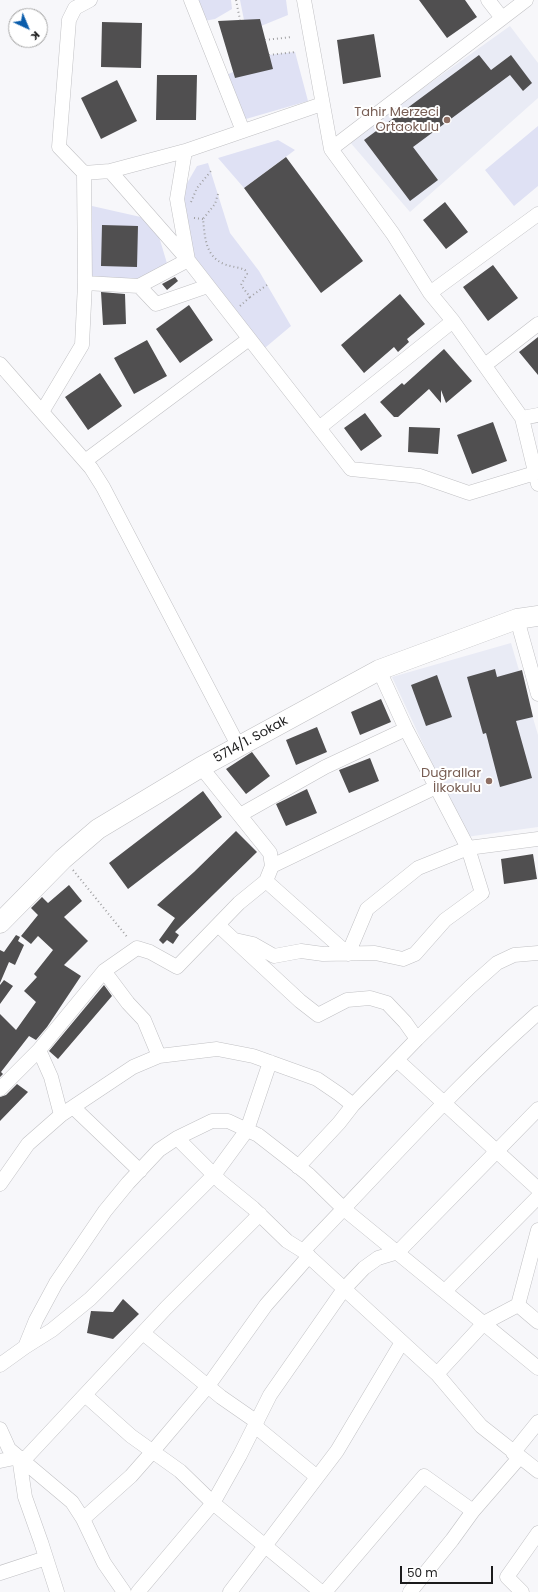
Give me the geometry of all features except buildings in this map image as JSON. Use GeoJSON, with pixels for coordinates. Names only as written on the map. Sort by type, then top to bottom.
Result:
{"type":"FeatureCollection","features":[{"type":"Feature","properties":{"kind":"main road","name":"5714/1. Sokak"},"geometry":{"type":"LineString","coordinates":[[0,923],[63,859],[98,829],[201,767],[379,670],[518,620],[538,616]]}},
{"type":"Feature","properties":{"kind":"street"},"geometry":{"type":"LineString","coordinates":[[42,412],[82,345],[85,283],[84,173],[59,147],[69,20],[76,8],[90,0]]}},
{"type":"Feature","properties":{"kind":"street"},"geometry":{"type":"LineString","coordinates":[[190,0],[243,131]]}},
{"type":"Feature","properties":{"kind":"street"},"geometry":{"type":"LineString","coordinates":[[110,171],[188,260],[351,469],[420,476],[469,493],[537,479],[522,418],[453,321],[430,293],[393,234],[331,149],[304,0]]}},
{"type":"Feature","properties":{"kind":"street"},"geometry":{"type":"LineString","coordinates":[[488,0],[502,18]]}},
{"type":"Feature","properties":{"kind":"street"},"geometry":{"type":"LineString","coordinates":[[331,149],[526,0]]}},
{"type":"Feature","properties":{"kind":"street"},"geometry":{"type":"LineString","coordinates":[[84,173],[110,171],[185,151],[322,104]]}},
{"type":"Feature","properties":{"kind":"street"},"geometry":{"type":"LineString","coordinates":[[185,151],[177,199],[188,260]]}},
{"type":"Feature","properties":{"kind":"street"},"geometry":{"type":"LineString","coordinates":[[430,293],[538,214]]}},
{"type":"Feature","properties":{"kind":"street"},"geometry":{"type":"LineString","coordinates":[[85,283],[139,286],[188,260]]}},
{"type":"Feature","properties":{"kind":"street"},"geometry":{"type":"LineString","coordinates":[[139,286],[156,304],[208,286]]}},
{"type":"Feature","properties":{"kind":"street"},"geometry":{"type":"LineString","coordinates":[[319,428],[453,321]]}},
{"type":"Feature","properties":{"kind":"street"},"geometry":{"type":"LineString","coordinates":[[485,365],[538,324]]}},
{"type":"Feature","properties":{"kind":"street"},"geometry":{"type":"LineString","coordinates":[[85,461],[249,339]]}},
{"type":"Feature","properties":{"kind":"street"},"geometry":{"type":"LineString","coordinates":[[0,364],[85,461],[103,487],[239,747]]}},
{"type":"Feature","properties":{"kind":"street"},"geometry":{"type":"LineString","coordinates":[[522,418],[538,415]]}},
{"type":"Feature","properties":{"kind":"street"},"geometry":{"type":"LineString","coordinates":[[518,620],[538,694]]}},
{"type":"Feature","properties":{"kind":"street"},"geometry":{"type":"LineString","coordinates":[[235,940],[253,944],[274,956],[301,951],[323,954],[375,953],[403,959],[415,954],[445,920],[482,893],[468,848],[406,729],[379,670]]}},
{"type":"Feature","properties":{"kind":"street"},"geometry":{"type":"LineString","coordinates":[[240,815],[325,767],[406,729]]}},
{"type":"Feature","properties":{"kind":"street"},"geometry":{"type":"LineString","coordinates":[[0,1089],[39,1050],[104,971],[137,948],[150,952],[177,967],[239,904],[266,881],[272,866],[270,853],[201,767]]}},
{"type":"Feature","properties":{"kind":"street"},"geometry":{"type":"LineString","coordinates":[[272,866],[436,787]]}},
{"type":"Feature","properties":{"kind":"street"},"geometry":{"type":"LineString","coordinates":[[348,954],[367,909],[418,868],[468,848],[538,840]]}},
{"type":"Feature","properties":{"kind":"street"},"geometry":{"type":"LineString","coordinates":[[266,881],[348,954]]}},
{"type":"Feature","properties":{"kind":"street"},"geometry":{"type":"LineString","coordinates":[[218,926],[235,940],[276,980],[318,1015],[347,1000],[370,998],[387,1003],[405,1022],[417,1040]]}},
{"type":"Feature","properties":{"kind":"street"},"geometry":{"type":"LineString","coordinates":[[298,1167],[339,1123],[353,1105],[417,1040],[497,963],[514,955],[538,953]]}},
{"type":"Feature","properties":{"kind":"street"},"geometry":{"type":"LineString","coordinates":[[104,971],[128,1003],[144,1020],[159,1056]]}},
{"type":"Feature","properties":{"kind":"street"},"geometry":{"type":"LineString","coordinates":[[83,1519],[131,1476],[208,1386],[266,1305],[344,1209],[444,1102],[506,1041],[538,1013]]}},
{"type":"Feature","properties":{"kind":"street"},"geometry":{"type":"LineString","coordinates":[[0,1184],[28,1144],[60,1115],[133,1067],[159,1056],[217,1049],[253,1056],[317,1079],[353,1105]]}},
{"type":"Feature","properties":{"kind":"street"},"geometry":{"type":"LineString","coordinates":[[39,1050],[51,1077],[60,1115]]}},
{"type":"Feature","properties":{"kind":"street"},"geometry":{"type":"LineString","coordinates":[[397,1060],[538,1188]]}},
{"type":"Feature","properties":{"kind":"street"},"geometry":{"type":"LineString","coordinates":[[0,1366],[25,1347],[52,1330],[90,1299],[214,1175],[247,1130],[270,1062]]}},
{"type":"Feature","properties":{"kind":"street"},"geometry":{"type":"LineString","coordinates":[[73,1107],[140,1171]]}},
{"type":"Feature","properties":{"kind":"street"},"geometry":{"type":"LineString","coordinates":[[138,1592],[213,1503],[270,1395],[344,1288],[364,1268],[378,1258],[398,1252],[497,1151],[536,1114]]}},
{"type":"Feature","properties":{"kind":"street"},"geometry":{"type":"LineString","coordinates":[[25,1347],[36,1320],[56,1282],[105,1210],[140,1171],[159,1150],[177,1138],[212,1121],[228,1121],[258,1135],[298,1167],[344,1209],[538,1368]]}},
{"type":"Feature","properties":{"kind":"street"},"geometry":{"type":"LineString","coordinates":[[177,1138],[214,1175],[260,1214],[287,1241],[306,1254],[437,1374],[480,1426],[516,1456],[538,1471]]}},
{"type":"Feature","properties":{"kind":"street"},"geometry":{"type":"LineString","coordinates":[[445,1291],[538,1197]]}},
{"type":"Feature","properties":{"kind":"street"},"geometry":{"type":"LineString","coordinates":[[0,1461],[21,1459],[260,1214]]}},
{"type":"Feature","properties":{"kind":"street"},"geometry":{"type":"LineString","coordinates":[[437,1374],[484,1323],[518,1305],[538,1230]]}},
{"type":"Feature","properties":{"kind":"street"},"geometry":{"type":"LineString","coordinates":[[518,1305],[538,1322]]}},
{"type":"Feature","properties":{"kind":"street"},"geometry":{"type":"LineString","coordinates":[[143,1333],[256,1424],[317,1477]]}},
{"type":"Feature","properties":{"kind":"street"},"geometry":{"type":"LineString","coordinates":[[230,1592],[266,1547],[337,1451],[402,1342]]}},
{"type":"Feature","properties":{"kind":"street"},"geometry":{"type":"LineString","coordinates":[[85,1395],[131,1436],[180,1472],[213,1503],[321,1592]]}},
{"type":"Feature","properties":{"kind":"street"},"geometry":{"type":"LineString","coordinates":[[414,1590],[516,1456],[538,1422]]}},
{"type":"Feature","properties":{"kind":"street"},"geometry":{"type":"LineString","coordinates":[[0,1429],[9,1449],[72,1502],[83,1519],[104,1563],[124,1592]]}},
{"type":"Feature","properties":{"kind":"street"},"geometry":{"type":"LineString","coordinates":[[21,1459],[25,1498],[57,1592]]}},
{"type":"Feature","properties":{"kind":"street"},"geometry":{"type":"LineString","coordinates":[[325,1592],[424,1476],[473,1511]]}},
{"type":"Feature","properties":{"kind":"street"},"geometry":{"type":"LineString","coordinates":[[522,1592],[507,1578],[538,1533]]}},
{"type":"Feature","properties":{"kind":"street"},"geometry":{"type":"LineString","coordinates":[[0,1573],[46,1558]]}},
{"type":"Feature","properties":{"kind":"path"},"geometry":{"type":"LineString","coordinates":[[236,0],[240,20]]}},
{"type":"Feature","properties":{"kind":"path"},"geometry":{"type":"LineString","coordinates":[[265,40],[292,37]]}},
{"type":"Feature","properties":{"kind":"path"},"geometry":{"type":"LineString","coordinates":[[269,55],[295,52]]}},
{"type":"Feature","properties":{"kind":"path"},"geometry":{"type":"LineString","coordinates":[[188,206],[193,199],[197,188],[210,171]]}},
{"type":"Feature","properties":{"kind":"path"},"geometry":{"type":"LineString","coordinates":[[218,194],[215,204],[203,219],[204,240],[208,250],[214,258],[224,264],[245,270],[245,280],[241,285],[250,297],[267,285]]}},
{"type":"Feature","properties":{"kind":"path"},"geometry":{"type":"LineString","coordinates":[[191,214],[194,219],[203,219]]}},
{"type":"Feature","properties":{"kind":"path"},"geometry":{"type":"LineString","coordinates":[[63,859],[137,948]]}},
{"type":"Feature","properties":{"kind":"shaded area"},"geometry":{"type":"Polygon","coordinates":[[[191,0],[231,0],[232,9],[215,19],[199,22],[191,0]]]}},
{"type":"Feature","properties":{"kind":"shaded area"},"geometry":{"type":"Polygon","coordinates":[[[240,0],[286,0],[288,15],[261,26],[244,20],[240,0]]]}},
{"type":"Feature","properties":{"kind":"shaded area","name":"Tahir Merzeci Ortaokulu"},"geometry":{"type":"Polygon","coordinates":[[[510,26],[538,63],[538,98],[410,212],[349,141],[510,26]]]}},
{"type":"Feature","properties":{"kind":"shaded area"},"geometry":{"type":"Polygon","coordinates":[[[295,52],[308,101],[246,119],[239,119],[222,77],[233,72],[235,78],[269,55],[295,52]]]}},
{"type":"Feature","properties":{"kind":"shaded area"},"geometry":{"type":"Polygon","coordinates":[[[538,126],[538,186],[514,206],[485,170],[538,126]]]}},
{"type":"Feature","properties":{"kind":"shaded area"},"geometry":{"type":"Polygon","coordinates":[[[278,140],[295,150],[244,188],[218,158],[278,140]]]}},
{"type":"Feature","properties":{"kind":"shaded area"},"geometry":{"type":"Polygon","coordinates":[[[208,163],[230,233],[259,271],[291,326],[260,352],[188,260],[182,192],[197,166],[208,163]]]}},
{"type":"Feature","properties":{"kind":"shaded area"},"geometry":{"type":"Polygon","coordinates":[[[92,206],[154,220],[169,270],[139,286],[92,283],[92,206]]]}},
{"type":"Feature","properties":{"kind":"shaded area","name":"Duğrallar İlkokulu"},"geometry":{"type":"Polygon","coordinates":[[[511,643],[538,735],[538,827],[466,837],[392,677],[511,643]]]}},
{"type":"Feature","properties":{"kind":"place","name":"Tahir Merzeci Ortaokulu"},"geometry":{"type":"Point","coordinates":[447,120]}},
{"type":"Feature","properties":{"kind":"place","name":"Duğrallar İlkokulu"},"geometry":{"type":"Point","coordinates":[489,781]}}]}
